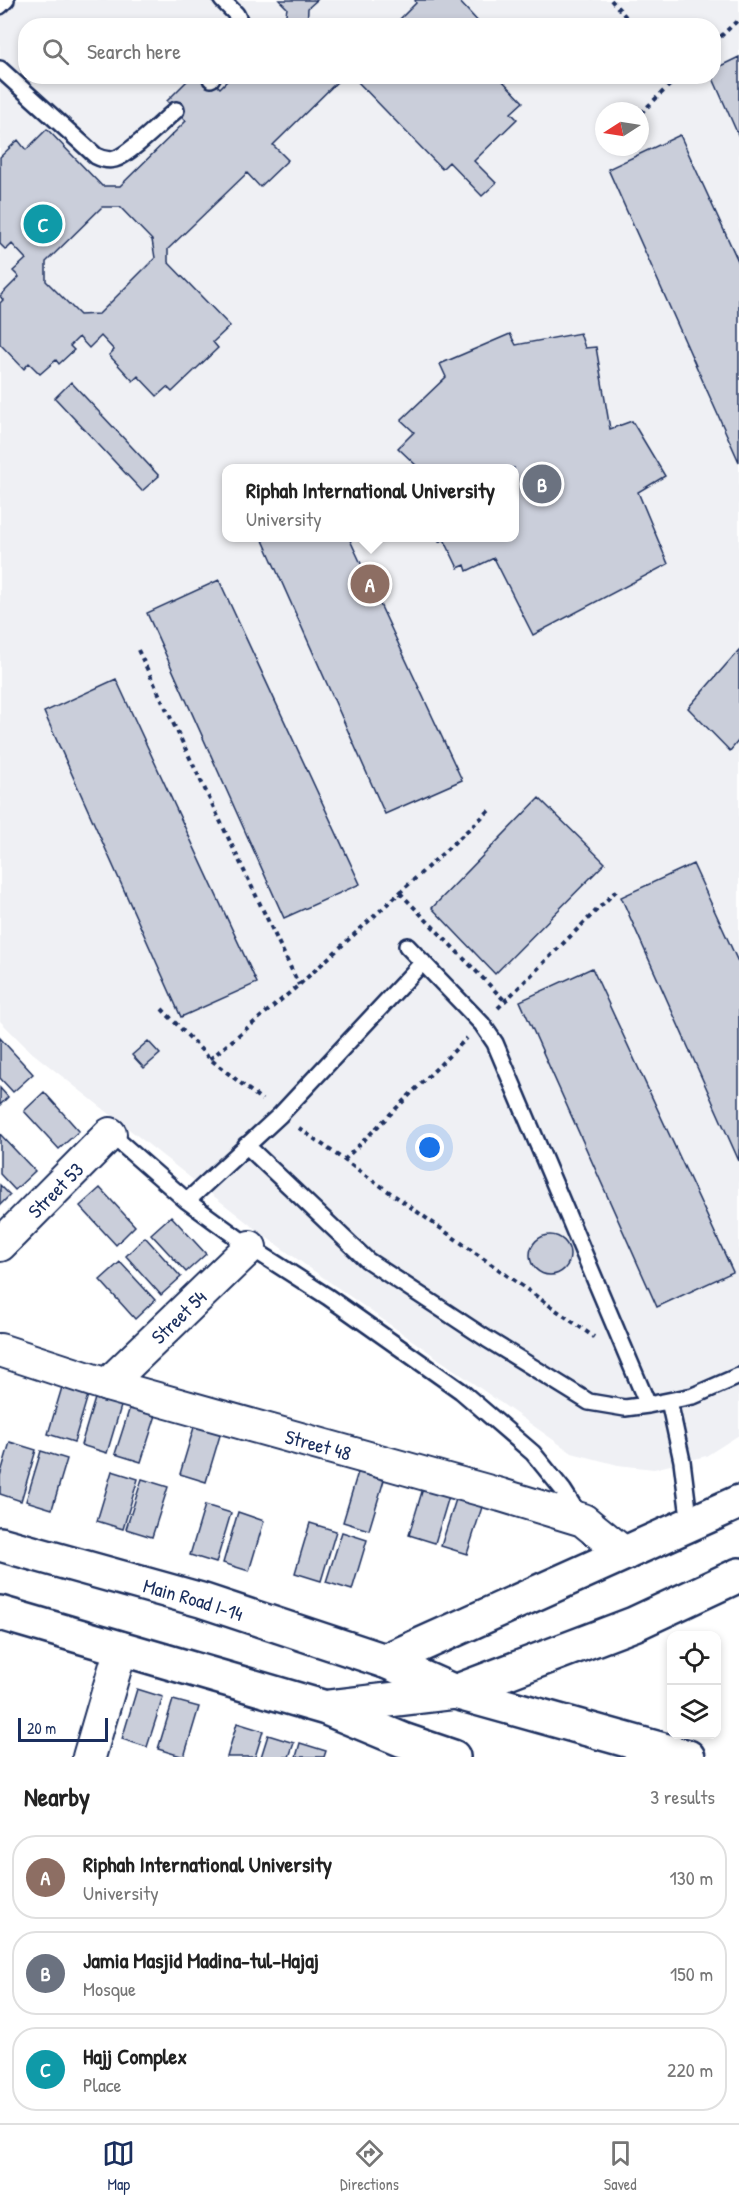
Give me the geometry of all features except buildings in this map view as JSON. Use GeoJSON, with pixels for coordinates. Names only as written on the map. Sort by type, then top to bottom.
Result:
{"type":"FeatureCollection","features":[{"type":"Feature","properties":{"kind":"main road"},"geometry":{"type":"LineString","coordinates":[[385,1660],[739,1503]]}},
{"type":"Feature","properties":{"kind":"main road","name":"Main Road I-14"},"geometry":{"type":"LineString","coordinates":[[0,1544],[201,1600],[385,1660],[455,1692],[688,1757]]}},
{"type":"Feature","properties":{"kind":"main road","name":"Main Road I-14"},"geometry":{"type":"LineString","coordinates":[[326,1708],[455,1692],[634,1624],[739,1577]]}},
{"type":"Feature","properties":{"kind":"main road","name":"Main Road I-14"},"geometry":{"type":"LineString","coordinates":[[0,1613],[326,1708],[403,1740],[453,1757]]}},
{"type":"Feature","properties":{"kind":"street","name":"Street 53"},"geometry":{"type":"LineString","coordinates":[[0,1245],[104,1129]]}},
{"type":"Feature","properties":{"kind":"street","name":"Street 54"},"geometry":{"type":"LineString","coordinates":[[107,1384],[250,1247]]}},
{"type":"Feature","properties":{"kind":"street","name":"Street 48"},"geometry":{"type":"LineString","coordinates":[[0,1350],[107,1384],[583,1520],[625,1554]]}},
{"type":"Feature","properties":{"kind":"street"},"geometry":{"type":"LineString","coordinates":[[89,1757],[121,1648]]}},
{"type":"Feature","properties":{"kind":"lane"},"geometry":{"type":"LineString","coordinates":[[0,6],[6,0]]}},
{"type":"Feature","properties":{"kind":"lane"},"geometry":{"type":"LineString","coordinates":[[222,0],[238,18]]}},
{"type":"Feature","properties":{"kind":"lane"},"geometry":{"type":"LineString","coordinates":[[0,69],[96,156],[106,160],[117,159],[129,151],[176,110]]}},
{"type":"Feature","properties":{"kind":"lane"},"geometry":{"type":"LineString","coordinates":[[407,946],[482,1024],[495,1043],[648,1406]]}},
{"type":"Feature","properties":{"kind":"lane"},"geometry":{"type":"LineString","coordinates":[[187,1201],[280,1115],[423,962]]}},
{"type":"Feature","properties":{"kind":"lane"},"geometry":{"type":"LineString","coordinates":[[104,1129],[187,1201],[250,1247],[328,1297],[461,1391],[532,1453],[563,1490],[583,1520]]}},
{"type":"Feature","properties":{"kind":"lane"},"geometry":{"type":"LineString","coordinates":[[246,1145],[367,1260],[589,1402],[625,1408],[648,1406],[693,1396],[739,1376]]}},
{"type":"Feature","properties":{"kind":"lane"},"geometry":{"type":"LineString","coordinates":[[669,1401],[682,1461],[690,1525]]}},
{"type":"Feature","properties":{"kind":"path"},"geometry":{"type":"LineString","coordinates":[[612,0],[627,18]]}},
{"type":"Feature","properties":{"kind":"path"},"geometry":{"type":"LineString","coordinates":[[721,36],[739,19]]}},
{"type":"Feature","properties":{"kind":"path"},"geometry":{"type":"LineString","coordinates":[[649,105],[671,84]]}},
{"type":"Feature","properties":{"kind":"path"},"geometry":{"type":"LineString","coordinates":[[138,650],[299,985]]}},
{"type":"Feature","properties":{"kind":"path"},"geometry":{"type":"LineString","coordinates":[[210,1059],[299,985],[492,808]]}},
{"type":"Feature","properties":{"kind":"path"},"geometry":{"type":"LineString","coordinates":[[400,893],[505,1000]]}},
{"type":"Feature","properties":{"kind":"path"},"geometry":{"type":"LineString","coordinates":[[162,1009],[210,1059],[280,1115],[629,1362]]}},
{"type":"Feature","properties":{"kind":"shaded area"},"geometry":{"type":"Polygon","coordinates":[[[0,0],[739,0],[739,1435],[706,1456],[654,1469],[618,1465],[572,1453],[263,1235],[30,1051],[0,1021],[0,0]]]}},
{"type":"Feature","properties":{"kind":"place","name":"Hajj Complex"},"geometry":{"type":"Point","coordinates":[43,224]}},
{"type":"Feature","properties":{"kind":"place","name":"Jamia Masjid Madina-tul-Hajaj"},"geometry":{"type":"Point","coordinates":[542,484]}},
{"type":"Feature","properties":{"kind":"place","name":"Riphah International University"},"geometry":{"type":"Point","coordinates":[370,584]}}]}
